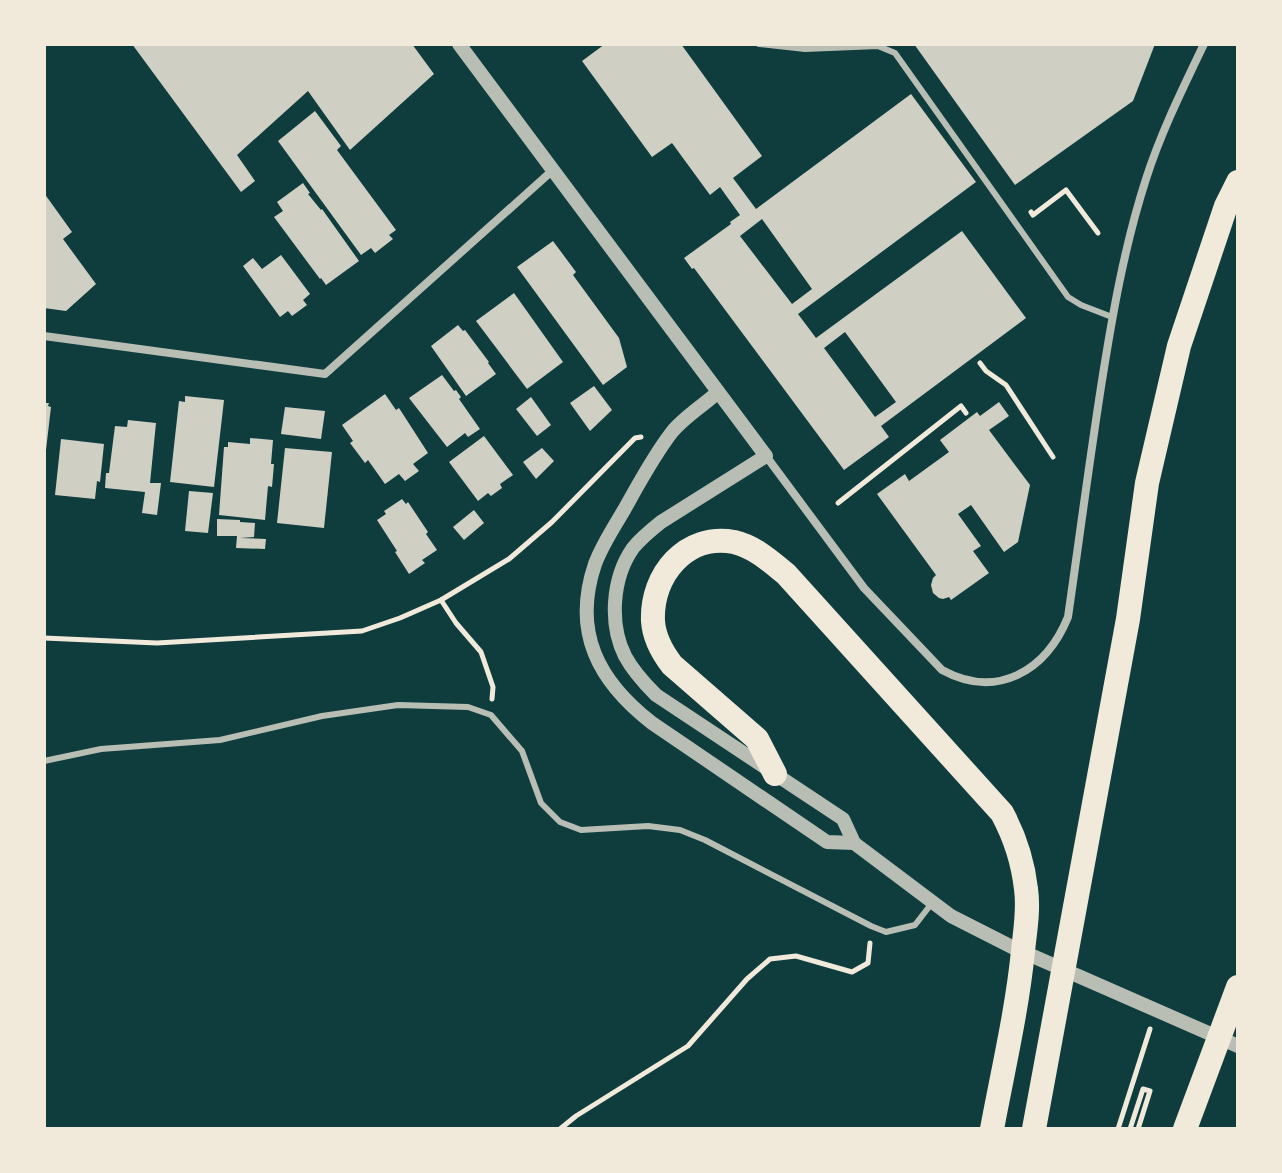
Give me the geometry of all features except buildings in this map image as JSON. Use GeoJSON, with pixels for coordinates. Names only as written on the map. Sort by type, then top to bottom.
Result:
{"type":"FeatureCollection","features":[{"type":"Feature","properties":{"kind":"highway"},"geometry":{"type":"LineString","coordinates":[[1034,1129],[1128,619],[1147,483],[1179,346],[1226,206],[1238,182]]}},
{"type":"Feature","properties":{"kind":"highway"},"geometry":{"type":"LineString","coordinates":[[775,774],[757,739],[672,665],[656,638],[653,609],[661,576],[677,558],[701,544],[714,541],[744,545],[759,552],[786,574],[1002,813],[1012,831],[1023,868],[1027,913],[1020,980],[992,1129]]}},
{"type":"Feature","properties":{"kind":"highway"},"geometry":{"type":"LineString","coordinates":[[1185,1129],[1238,987]]}},
{"type":"Feature","properties":{"kind":"street"},"geometry":{"type":"LineString","coordinates":[[459,44],[864,588],[942,670],[954,676],[988,681],[1021,674],[1036,664],[1060,637],[1068,617],[1112,317],[1126,249],[1163,131],[1204,44]]}},
{"type":"Feature","properties":{"kind":"street"},"geometry":{"type":"LineString","coordinates":[[44,336],[325,374],[553,170]]}},
{"type":"Feature","properties":{"kind":"street"},"geometry":{"type":"LineString","coordinates":[[718,392],[673,430],[602,547],[589,590],[587,614],[594,656],[618,693],[652,723],[827,842],[854,843]]}},
{"type":"Feature","properties":{"kind":"street"},"geometry":{"type":"LineString","coordinates":[[766,456],[661,522],[633,548],[619,582],[615,615],[619,641],[634,670],[656,695],[843,819],[854,843],[932,903],[972,928],[1238,1046]]}},
{"type":"Feature","properties":{"kind":"lane"},"geometry":{"type":"LineString","coordinates":[[759,44],[805,49],[878,46],[895,53],[1068,297],[1112,317]]}},
{"type":"Feature","properties":{"kind":"lane"},"geometry":{"type":"LineString","coordinates":[[44,761],[101,749],[220,740],[322,716],[398,705],[468,707],[491,715],[522,751],[541,803],[560,822],[581,830],[648,826],[680,830],[886,932],[915,925],[932,903]]}},
{"type":"Feature","properties":{"kind":"path"},"geometry":{"type":"LineString","coordinates":[[1025,204],[1033,215],[1066,190],[1098,233]]}},
{"type":"Feature","properties":{"kind":"path"},"geometry":{"type":"LineString","coordinates":[[980,363],[1006,385],[1053,457]]}},
{"type":"Feature","properties":{"kind":"path"},"geometry":{"type":"LineString","coordinates":[[838,503],[961,406],[966,413]]}},
{"type":"Feature","properties":{"kind":"path"},"geometry":{"type":"LineString","coordinates":[[44,638],[157,643],[362,631],[441,600],[509,559],[552,522],[635,438],[673,430]]}},
{"type":"Feature","properties":{"kind":"path"},"geometry":{"type":"LineString","coordinates":[[441,600],[481,652],[493,687],[491,715]]}},
{"type":"Feature","properties":{"kind":"path"},"geometry":{"type":"LineString","coordinates":[[560,1129],[688,1046],[747,979],[770,959],[796,956],[852,972],[868,963],[871,926]]}},
{"type":"Feature","properties":{"kind":"path"},"geometry":{"type":"LineString","coordinates":[[1118,1129],[1154,1008]]}},
{"type":"Feature","properties":{"kind":"path"},"geometry":{"type":"LineString","coordinates":[[1130,1129],[1143,1089],[1150,1091],[1138,1129]]}}]}
